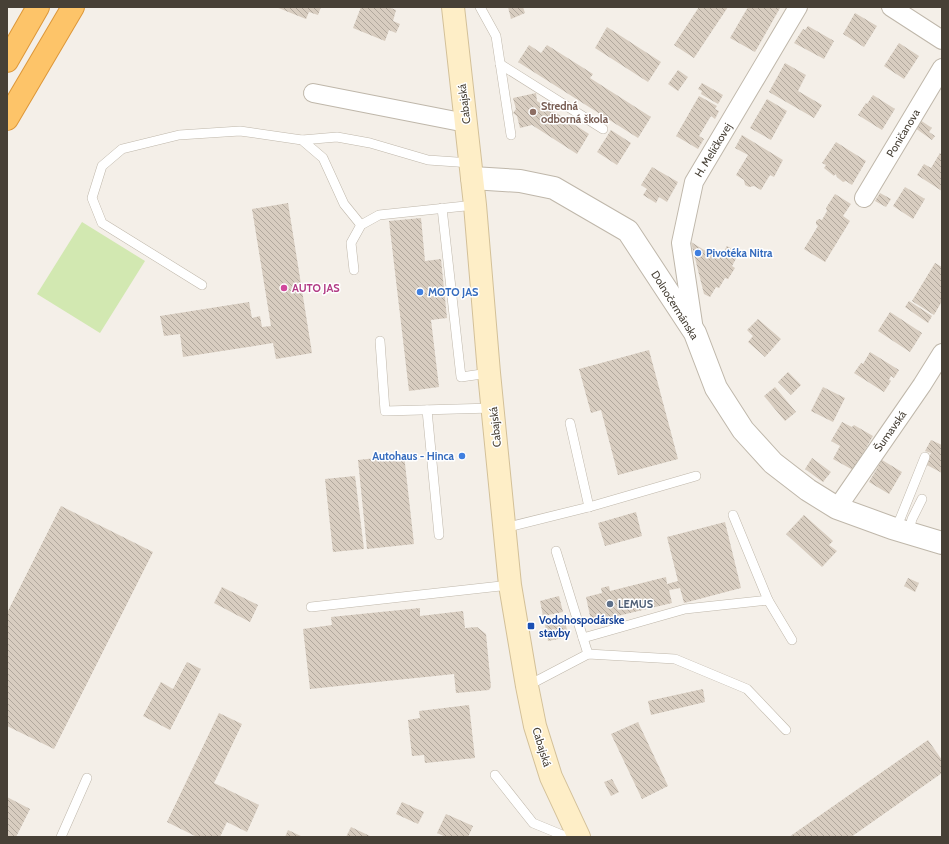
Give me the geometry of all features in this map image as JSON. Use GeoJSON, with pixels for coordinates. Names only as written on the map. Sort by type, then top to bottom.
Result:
{"type":"FeatureCollection","features":[{"type":"Feature","properties":{"kind":"highway"},"geometry":{"type":"LineString","coordinates":[[7,61],[38,7]]}},
{"type":"Feature","properties":{"kind":"highway"},"geometry":{"type":"LineString","coordinates":[[7,119],[73,7]]}},
{"type":"Feature","properties":{"kind":"main road","name":"Cabajská"},"geometry":{"type":"LineString","coordinates":[[453,7],[475,205],[489,373],[510,585],[535,726],[552,777],[579,837]]}},
{"type":"Feature","properties":{"kind":"street","name":"H. Meličkovej"},"geometry":{"type":"LineString","coordinates":[[695,333],[681,243],[694,182],[798,7]]}},
{"type":"Feature","properties":{"kind":"street"},"geometry":{"type":"LineString","coordinates":[[890,7],[942,40]]}},
{"type":"Feature","properties":{"kind":"street","name":"Poničanova"},"geometry":{"type":"LineString","coordinates":[[864,198],[942,68]]}},
{"type":"Feature","properties":{"kind":"street"},"geometry":{"type":"LineString","coordinates":[[313,93],[466,123]]}},
{"type":"Feature","properties":{"kind":"street","name":"Dolnočermánska"},"geometry":{"type":"LineString","coordinates":[[471,170],[554,188],[628,231],[695,333],[716,388],[743,430],[774,463],[808,490],[837,508],[902,531],[942,543]]}},
{"type":"Feature","properties":{"kind":"street","name":"Šumavská"},"geometry":{"type":"LineString","coordinates":[[837,508],[922,385],[942,353]]}},
{"type":"Feature","properties":{"kind":"lane"},"geometry":{"type":"LineString","coordinates":[[480,7],[496,36],[511,135]]}},
{"type":"Feature","properties":{"kind":"lane"},"geometry":{"type":"LineString","coordinates":[[500,64],[602,129]]}},
{"type":"Feature","properties":{"kind":"lane"},"geometry":{"type":"LineString","coordinates":[[202,285],[102,223],[92,198],[102,166],[122,149],[179,135],[240,131],[302,140],[337,137],[370,143],[428,160],[471,170]]}},
{"type":"Feature","properties":{"kind":"lane"},"geometry":{"type":"LineString","coordinates":[[302,140],[323,158],[344,204],[361,225]]}},
{"type":"Feature","properties":{"kind":"lane"},"geometry":{"type":"LineString","coordinates":[[354,270],[351,243],[361,225],[379,215],[475,205]]}},
{"type":"Feature","properties":{"kind":"lane"},"geometry":{"type":"LineString","coordinates":[[442,208],[461,377],[489,373]]}},
{"type":"Feature","properties":{"kind":"lane"},"geometry":{"type":"LineString","coordinates":[[380,341],[386,411],[493,408]]}},
{"type":"Feature","properties":{"kind":"lane"},"geometry":{"type":"LineString","coordinates":[[427,410],[439,535]]}},
{"type":"Feature","properties":{"kind":"lane"},"geometry":{"type":"LineString","coordinates":[[570,424],[589,507]]}},
{"type":"Feature","properties":{"kind":"lane"},"geometry":{"type":"LineString","coordinates":[[902,531],[925,457]]}},
{"type":"Feature","properties":{"kind":"lane"},"geometry":{"type":"LineString","coordinates":[[504,528],[589,507],[696,476]]}},
{"type":"Feature","properties":{"kind":"lane"},"geometry":{"type":"LineString","coordinates":[[902,531],[912,519],[922,499]]}},
{"type":"Feature","properties":{"kind":"lane"},"geometry":{"type":"LineString","coordinates":[[733,515],[768,600],[792,640]]}},
{"type":"Feature","properties":{"kind":"lane"},"geometry":{"type":"LineString","coordinates":[[556,551],[588,654]]}},
{"type":"Feature","properties":{"kind":"lane"},"geometry":{"type":"LineString","coordinates":[[311,607],[510,585]]}},
{"type":"Feature","properties":{"kind":"lane"},"geometry":{"type":"LineString","coordinates":[[583,638],[685,609],[768,600]]}},
{"type":"Feature","properties":{"kind":"lane"},"geometry":{"type":"LineString","coordinates":[[527,686],[588,654],[675,659],[747,689],[786,730]]}},
{"type":"Feature","properties":{"kind":"lane"},"geometry":{"type":"LineString","coordinates":[[495,775],[533,823],[567,837]]}},
{"type":"Feature","properties":{"kind":"lane"},"geometry":{"type":"LineString","coordinates":[[61,837],[87,778]]}},
{"type":"Feature","properties":{"kind":"green space"},"geometry":{"type":"Polygon","coordinates":[[[82,222],[145,261],[100,333],[37,294],[82,222]]]}},
{"type":"Feature","properties":{"kind":"building"},"geometry":{"type":"Polygon","coordinates":[[[276,7],[321,7],[318,15],[309,12],[306,19],[276,7]]]}},
{"type":"Feature","properties":{"kind":"building"},"geometry":{"type":"Polygon","coordinates":[[[361,7],[388,7],[396,10],[393,21],[400,24],[396,33],[389,30],[385,41],[353,28],[361,7]]]}},
{"type":"Feature","properties":{"kind":"building"},"geometry":{"type":"Polygon","coordinates":[[[508,7],[523,7],[525,13],[511,19],[508,7]]]}},
{"type":"Feature","properties":{"kind":"building"},"geometry":{"type":"Polygon","coordinates":[[[699,7],[728,7],[694,58],[674,45],[699,7]]]}},
{"type":"Feature","properties":{"kind":"building"},"geometry":{"type":"Polygon","coordinates":[[[748,7],[780,8],[755,52],[730,38],[748,7]]]}},
{"type":"Feature","properties":{"kind":"building"},"geometry":{"type":"Polygon","coordinates":[[[855,13],[877,26],[864,47],[843,34],[855,13]]]}},
{"type":"Feature","properties":{"kind":"building"},"geometry":{"type":"Polygon","coordinates":[[[808,26],[834,41],[824,59],[794,43],[803,29],[805,30],[808,26]]]}},
{"type":"Feature","properties":{"kind":"building"},"geometry":{"type":"Polygon","coordinates":[[[607,27],[661,62],[648,82],[595,48],[607,27]]]}},
{"type":"Feature","properties":{"kind":"building"},"geometry":{"type":"Polygon","coordinates":[[[899,43],[919,56],[904,79],[884,66],[899,43]]]}},
{"type":"Feature","properties":{"kind":"building"},"geometry":{"type":"Polygon","coordinates":[[[529,45],[541,53],[547,45],[593,74],[590,78],[651,117],[638,138],[518,62],[529,45]]]}},
{"type":"Feature","properties":{"kind":"building"},"geometry":{"type":"Polygon","coordinates":[[[785,63],[806,75],[798,91],[822,105],[814,118],[769,92],[785,63]]]}},
{"type":"Feature","properties":{"kind":"building"},"geometry":{"type":"Polygon","coordinates":[[[678,70],[688,77],[678,91],[668,84],[678,70]]]}},
{"type":"Feature","properties":{"kind":"building"},"geometry":{"type":"Polygon","coordinates":[[[702,83],[723,95],[718,104],[701,94],[702,91],[698,89],[702,83]]]}},
{"type":"Feature","properties":{"kind":"building"},"geometry":{"type":"Polygon","coordinates":[[[536,93],[537,101],[589,134],[577,154],[532,125],[520,128],[517,116],[513,113],[516,109],[513,98],[536,93]]]}},
{"type":"Feature","properties":{"kind":"building"},"geometry":{"type":"Polygon","coordinates":[[[873,95],[895,109],[882,130],[858,115],[873,95]]]}},
{"type":"Feature","properties":{"kind":"building"},"geometry":{"type":"Polygon","coordinates":[[[699,96],[717,106],[715,109],[719,111],[715,119],[711,116],[699,136],[704,139],[698,149],[676,136],[699,96]]]}},
{"type":"Feature","properties":{"kind":"building"},"geometry":{"type":"Polygon","coordinates":[[[767,99],[787,111],[771,140],[750,128],[767,99]]]}},
{"type":"Feature","properties":{"kind":"building"},"geometry":{"type":"Polygon","coordinates":[[[920,120],[932,128],[929,132],[935,136],[932,140],[915,128],[920,120]]]}},
{"type":"Feature","properties":{"kind":"building"},"geometry":{"type":"Polygon","coordinates":[[[611,130],[631,143],[617,165],[597,152],[611,130]]]}},
{"type":"Feature","properties":{"kind":"building"},"geometry":{"type":"Polygon","coordinates":[[[742,135],[783,160],[774,177],[770,175],[761,190],[754,186],[749,187],[745,185],[744,180],[736,175],[748,155],[735,148],[742,135]]]}},
{"type":"Feature","properties":{"kind":"building"},"geometry":{"type":"Polygon","coordinates":[[[836,142],[866,161],[852,185],[846,181],[843,182],[835,174],[834,176],[824,168],[826,165],[822,163],[836,142]]]}},
{"type":"Feature","properties":{"kind":"building"},"geometry":{"type":"Polygon","coordinates":[[[940,153],[942,155],[942,191],[917,175],[924,164],[931,168],[940,153]]]}},
{"type":"Feature","properties":{"kind":"building"},"geometry":{"type":"Polygon","coordinates":[[[652,167],[678,182],[667,202],[659,197],[656,203],[643,195],[647,189],[641,185],[652,167]]]}},
{"type":"Feature","properties":{"kind":"building"},"geometry":{"type":"Polygon","coordinates":[[[905,187],[925,199],[913,219],[893,206],[905,187]]]}},
{"type":"Feature","properties":{"kind":"building"},"geometry":{"type":"Polygon","coordinates":[[[880,193],[891,199],[886,207],[875,201],[880,193]]]}},
{"type":"Feature","properties":{"kind":"building"},"geometry":{"type":"Polygon","coordinates":[[[835,194],[851,204],[843,216],[850,221],[825,262],[804,249],[818,226],[816,221],[819,219],[822,220],[827,211],[826,208],[835,194]]]}},
{"type":"Feature","properties":{"kind":"building"},"geometry":{"type":"Polygon","coordinates":[[[288,203],[312,353],[276,359],[273,343],[183,357],[180,334],[164,336],[160,316],[249,302],[252,318],[260,316],[262,327],[271,326],[252,209],[288,203]]]}},
{"type":"Feature","properties":{"kind":"building"},"geometry":{"type":"Polygon","coordinates":[[[421,218],[425,261],[441,259],[447,318],[431,320],[439,387],[409,391],[389,221],[421,218]]]}},
{"type":"Feature","properties":{"kind":"building"},"geometry":{"type":"Polygon","coordinates":[[[691,242],[719,259],[727,246],[739,253],[732,266],[735,268],[728,279],[725,278],[719,288],[716,287],[710,297],[704,294],[691,242]]]}},
{"type":"Feature","properties":{"kind":"building"},"geometry":{"type":"Polygon","coordinates":[[[935,263],[942,267],[942,301],[934,315],[912,301],[935,263]]]}},
{"type":"Feature","properties":{"kind":"building"},"geometry":{"type":"Polygon","coordinates":[[[909,301],[932,316],[928,323],[905,307],[909,301]]]}},
{"type":"Feature","properties":{"kind":"building"},"geometry":{"type":"Polygon","coordinates":[[[890,312],[922,333],[910,352],[878,331],[890,312]]]}},
{"type":"Feature","properties":{"kind":"building"},"geometry":{"type":"Polygon","coordinates":[[[758,319],[781,339],[765,357],[748,342],[753,336],[747,330],[758,319]]]}},
{"type":"Feature","properties":{"kind":"building"},"geometry":{"type":"Polygon","coordinates":[[[649,350],[678,459],[618,475],[601,410],[591,413],[579,369],[649,350]]]}},
{"type":"Feature","properties":{"kind":"building"},"geometry":{"type":"Polygon","coordinates":[[[870,352],[899,370],[894,378],[891,376],[889,380],[891,381],[884,392],[854,373],[861,363],[863,364],[870,352]]]}},
{"type":"Feature","properties":{"kind":"building"},"geometry":{"type":"Polygon","coordinates":[[[788,372],[801,385],[791,395],[778,382],[788,372]]]}},
{"type":"Feature","properties":{"kind":"building"},"geometry":{"type":"Polygon","coordinates":[[[775,387],[796,412],[785,421],[764,396],[775,387]]]}},
{"type":"Feature","properties":{"kind":"building"},"geometry":{"type":"Polygon","coordinates":[[[823,387],[845,398],[833,422],[811,411],[823,387]]]}},
{"type":"Feature","properties":{"kind":"building"},"geometry":{"type":"Polygon","coordinates":[[[842,422],[852,427],[854,425],[873,436],[853,470],[833,459],[840,446],[831,441],[842,422]]]}},
{"type":"Feature","properties":{"kind":"building"},"geometry":{"type":"Polygon","coordinates":[[[931,440],[942,445],[942,473],[925,464],[931,453],[925,451],[931,440]]]}},
{"type":"Feature","properties":{"kind":"building"},"geometry":{"type":"Polygon","coordinates":[[[404,455],[414,544],[367,549],[358,460],[404,455]]]}},
{"type":"Feature","properties":{"kind":"building"},"geometry":{"type":"Polygon","coordinates":[[[812,458],[831,472],[823,482],[805,469],[812,458]]]}},
{"type":"Feature","properties":{"kind":"building"},"geometry":{"type":"Polygon","coordinates":[[[882,460],[902,472],[889,494],[869,482],[882,460]]]}},
{"type":"Feature","properties":{"kind":"building"},"geometry":{"type":"Polygon","coordinates":[[[355,476],[364,549],[333,552],[325,479],[355,476]]]}},
{"type":"Feature","properties":{"kind":"building"},"geometry":{"type":"Polygon","coordinates":[[[61,506],[153,552],[54,749],[7,726],[7,613],[61,506]]]}},
{"type":"Feature","properties":{"kind":"building"},"geometry":{"type":"Polygon","coordinates":[[[636,512],[642,536],[605,546],[598,523],[636,512]]]}},
{"type":"Feature","properties":{"kind":"building"},"geometry":{"type":"Polygon","coordinates":[[[804,515],[833,541],[829,545],[837,551],[822,567],[786,534],[804,515]]]}},
{"type":"Feature","properties":{"kind":"building"},"geometry":{"type":"Polygon","coordinates":[[[725,522],[741,588],[684,603],[680,588],[669,590],[672,603],[609,618],[609,621],[592,625],[586,597],[602,593],[601,588],[609,586],[610,591],[666,577],[667,584],[678,581],[667,537],[725,522]]]}},
{"type":"Feature","properties":{"kind":"building"},"geometry":{"type":"Polygon","coordinates":[[[908,578],[919,583],[915,592],[904,586],[908,578]]]}},
{"type":"Feature","properties":{"kind":"building"},"geometry":{"type":"Polygon","coordinates":[[[222,587],[258,605],[250,622],[214,603],[222,587]]]}},
{"type":"Feature","properties":{"kind":"building"},"geometry":{"type":"Polygon","coordinates":[[[559,596],[563,612],[543,616],[540,601],[559,596]]]}},
{"type":"Feature","properties":{"kind":"building"},"geometry":{"type":"Polygon","coordinates":[[[420,608],[420,616],[463,611],[465,628],[477,627],[486,634],[491,687],[489,690],[456,693],[454,674],[310,689],[303,629],[332,625],[331,617],[420,608]]]}},
{"type":"Feature","properties":{"kind":"building"},"geometry":{"type":"Polygon","coordinates":[[[564,619],[569,637],[548,641],[545,624],[564,619]]]}},
{"type":"Feature","properties":{"kind":"building"},"geometry":{"type":"Polygon","coordinates":[[[187,662],[201,669],[170,730],[143,716],[161,682],[173,689],[187,662]]]}},
{"type":"Feature","properties":{"kind":"building"},"geometry":{"type":"Polygon","coordinates":[[[703,689],[705,702],[651,715],[648,701],[703,689]]]}},
{"type":"Feature","properties":{"kind":"building"},"geometry":{"type":"Polygon","coordinates":[[[469,705],[475,758],[425,763],[424,755],[412,756],[408,720],[420,718],[419,711],[469,705]]]}},
{"type":"Feature","properties":{"kind":"building"},"geometry":{"type":"Polygon","coordinates":[[[219,713],[242,724],[214,783],[259,805],[247,832],[227,822],[220,837],[197,837],[167,822],[219,713]]]}},
{"type":"Feature","properties":{"kind":"building"},"geometry":{"type":"Polygon","coordinates":[[[638,722],[668,786],[642,799],[611,734],[638,722]]]}},
{"type":"Feature","properties":{"kind":"building"},"geometry":{"type":"Polygon","coordinates":[[[928,740],[942,760],[942,773],[851,837],[789,837],[928,740]]]}},
{"type":"Feature","properties":{"kind":"building"},"geometry":{"type":"Polygon","coordinates":[[[612,779],[619,792],[611,796],[604,782],[612,779]]]}},
{"type":"Feature","properties":{"kind":"building"},"geometry":{"type":"Polygon","coordinates":[[[7,797],[30,809],[16,837],[7,837],[7,797]]]}},
{"type":"Feature","properties":{"kind":"building"},"geometry":{"type":"Polygon","coordinates":[[[402,802],[424,812],[418,824],[396,814],[402,802]]]}},
{"type":"Feature","properties":{"kind":"building"},"geometry":{"type":"Polygon","coordinates":[[[446,814],[473,826],[468,837],[446,837],[437,833],[446,814]]]}},
{"type":"Feature","properties":{"kind":"building"},"geometry":{"type":"Polygon","coordinates":[[[351,827],[372,837],[346,837],[351,827]]]}},
{"type":"Feature","properties":{"kind":"building"},"geometry":{"type":"Polygon","coordinates":[[[288,830],[303,837],[285,837],[288,830]]]}},
{"type":"Feature","properties":{"kind":"place","name":"Stredná odborná škola"},"geometry":{"type":"Point","coordinates":[533,112]}},
{"type":"Feature","properties":{"kind":"place","name":"Pivotéka Nitra"},"geometry":{"type":"Point","coordinates":[698,253]}},
{"type":"Feature","properties":{"kind":"place","name":"AUTO JAS"},"geometry":{"type":"Point","coordinates":[284,288]}},
{"type":"Feature","properties":{"kind":"place","name":"MOTO JAS"},"geometry":{"type":"Point","coordinates":[420,292]}},
{"type":"Feature","properties":{"kind":"place","name":"Autohaus - Hinca"},"geometry":{"type":"Point","coordinates":[462,456]}},
{"type":"Feature","properties":{"kind":"place","name":"LEMUS"},"geometry":{"type":"Point","coordinates":[610,604]}},
{"type":"Feature","properties":{"kind":"place","name":"Vodohospodárske stavby"},"geometry":{"type":"Point","coordinates":[531,626]}}]}
